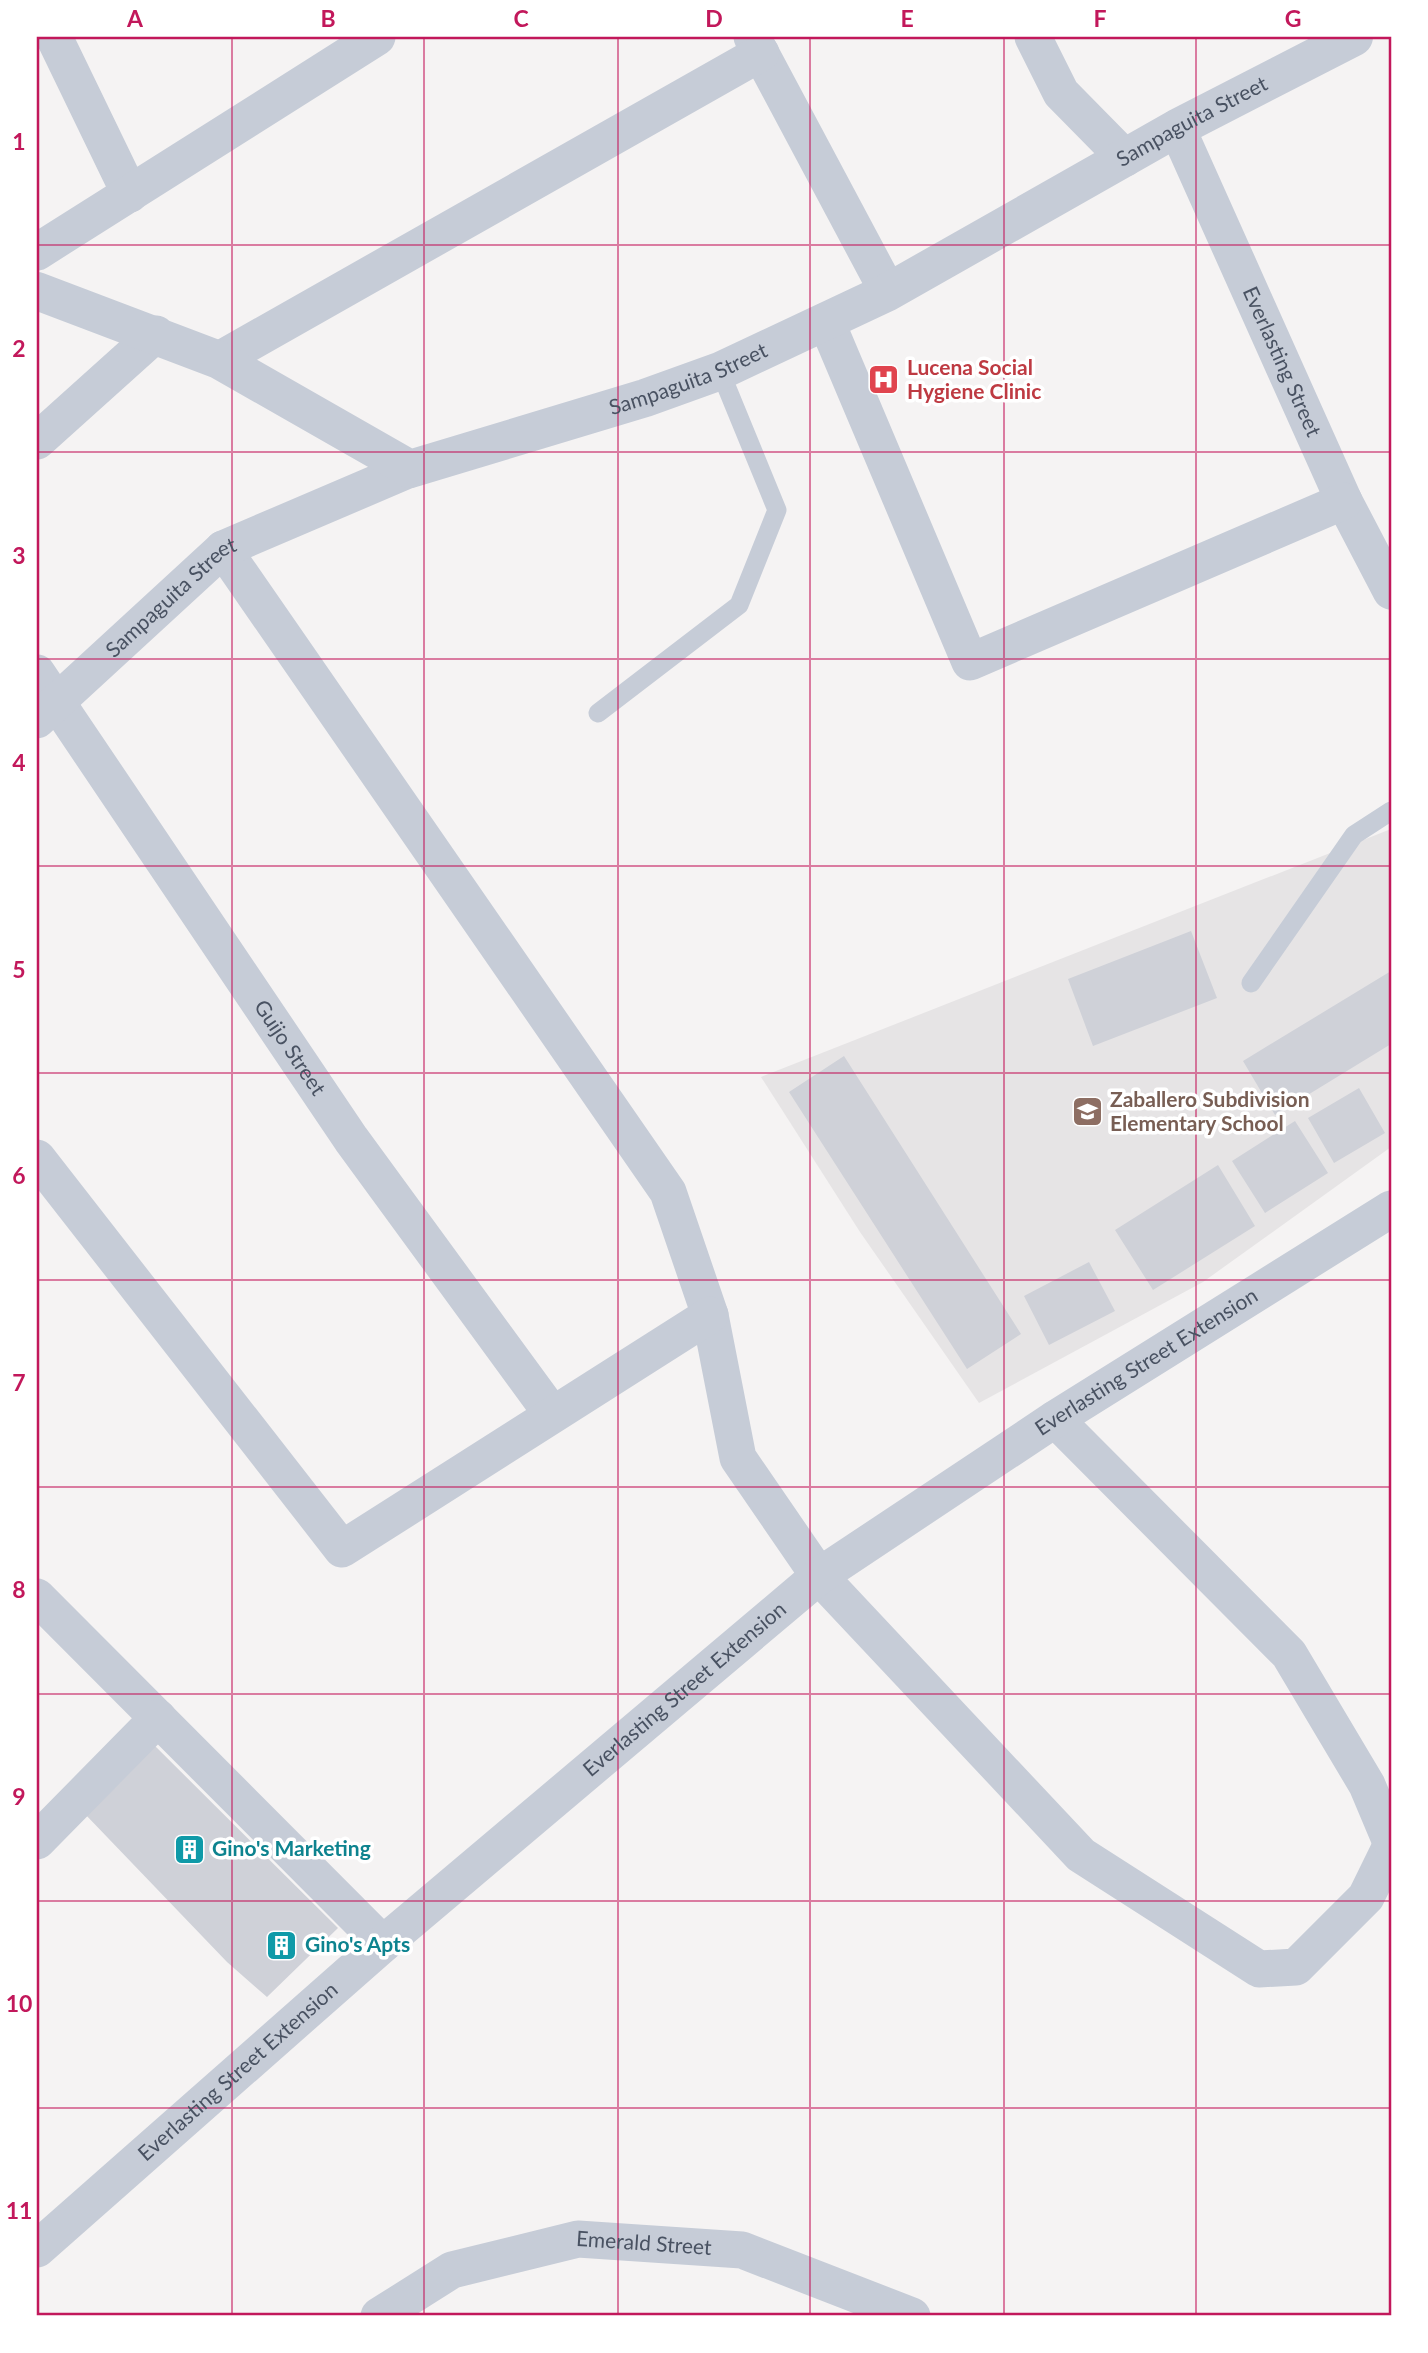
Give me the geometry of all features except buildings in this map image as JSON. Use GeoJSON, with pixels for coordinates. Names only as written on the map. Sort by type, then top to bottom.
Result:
{"type":"FeatureCollection","features":[{"type":"Feature","properties":{"kind":"street"},"geometry":{"type":"LineString","coordinates":[[54,37],[130,194]]}},
{"type":"Feature","properties":{"kind":"street"},"geometry":{"type":"LineString","coordinates":[[37,252],[377,37]]}},
{"type":"Feature","properties":{"kind":"street"},"geometry":{"type":"LineString","coordinates":[[1033,37],[1061,93],[1125,158]]}},
{"type":"Feature","properties":{"kind":"street","name":"Sampaguita Street"},"geometry":{"type":"LineString","coordinates":[[44,698],[223,549],[410,469],[645,398],[720,371],[888,292],[1177,128],[1354,37]]}},
{"type":"Feature","properties":{"kind":"street"},"geometry":{"type":"LineString","coordinates":[[219,360],[757,45],[888,292]]}},
{"type":"Feature","properties":{"kind":"street","name":"Everlasting Street"},"geometry":{"type":"LineString","coordinates":[[1177,128],[1344,500],[1382,550],[1391,591]]}},
{"type":"Feature","properties":{"kind":"street"},"geometry":{"type":"LineString","coordinates":[[37,291],[219,360],[410,469]]}},
{"type":"Feature","properties":{"kind":"street"},"geometry":{"type":"LineString","coordinates":[[826,321],[970,662],[1344,500]]}},
{"type":"Feature","properties":{"kind":"street"},"geometry":{"type":"LineString","coordinates":[[37,442],[156,334]]}},
{"type":"Feature","properties":{"kind":"street"},"geometry":{"type":"LineString","coordinates":[[223,549],[668,1192],[710,1315],[738,1458],[819,1576],[1081,1855],[1259,1969],[1296,1966],[1366,1897],[1388,1863],[1367,1785],[1289,1654],[1055,1419]]}},
{"type":"Feature","properties":{"kind":"street","name":"Guijo Street"},"geometry":{"type":"LineString","coordinates":[[44,698],[351,1139],[552,1414]]}},
{"type":"Feature","properties":{"kind":"street"},"geometry":{"type":"LineString","coordinates":[[37,1158],[342,1549],[710,1315]]}},
{"type":"Feature","properties":{"kind":"street","name":"Everlasting Street Extension"},"geometry":{"type":"LineString","coordinates":[[37,2249],[383,1944],[819,1576],[1055,1419],[1391,1209]]}},
{"type":"Feature","properties":{"kind":"street"},"geometry":{"type":"LineString","coordinates":[[37,1597],[383,1944]]}},
{"type":"Feature","properties":{"kind":"street"},"geometry":{"type":"LineString","coordinates":[[37,1841],[158,1717]]}},
{"type":"Feature","properties":{"kind":"street","name":"Emerald Street"},"geometry":{"type":"LineString","coordinates":[[379,2316],[452,2270],[578,2239],[742,2250],[912,2316]]}},
{"type":"Feature","properties":{"kind":"lane"},"geometry":{"type":"LineString","coordinates":[[598,713],[739,605],[777,510],[720,371]]}},
{"type":"Feature","properties":{"kind":"lane"},"geometry":{"type":"LineString","coordinates":[[1251,983],[1354,835],[1391,811]]}},
{"type":"Feature","properties":{"kind":"shaded area","name":"Zaballero Subdivision Elementary School"},"geometry":{"type":"Polygon","coordinates":[[[1391,829],[1391,1147],[1203,1282],[979,1403],[860,1232],[761,1077],[1391,829]]]}},
{"type":"Feature","properties":{"kind":"place","name":"Lucena Social Hygiene Clinic"},"geometry":{"type":"Point","coordinates":[884,380]}},
{"type":"Feature","properties":{"kind":"place","name":"Zaballero Subdivision Elementary School"},"geometry":{"type":"Point","coordinates":[1087,1112]}},
{"type":"Feature","properties":{"kind":"place","name":"Gino's Marketing"},"geometry":{"type":"Point","coordinates":[189,1849]}},
{"type":"Feature","properties":{"kind":"place","name":"Gino's Apts"},"geometry":{"type":"Point","coordinates":[282,1945]}}]}
